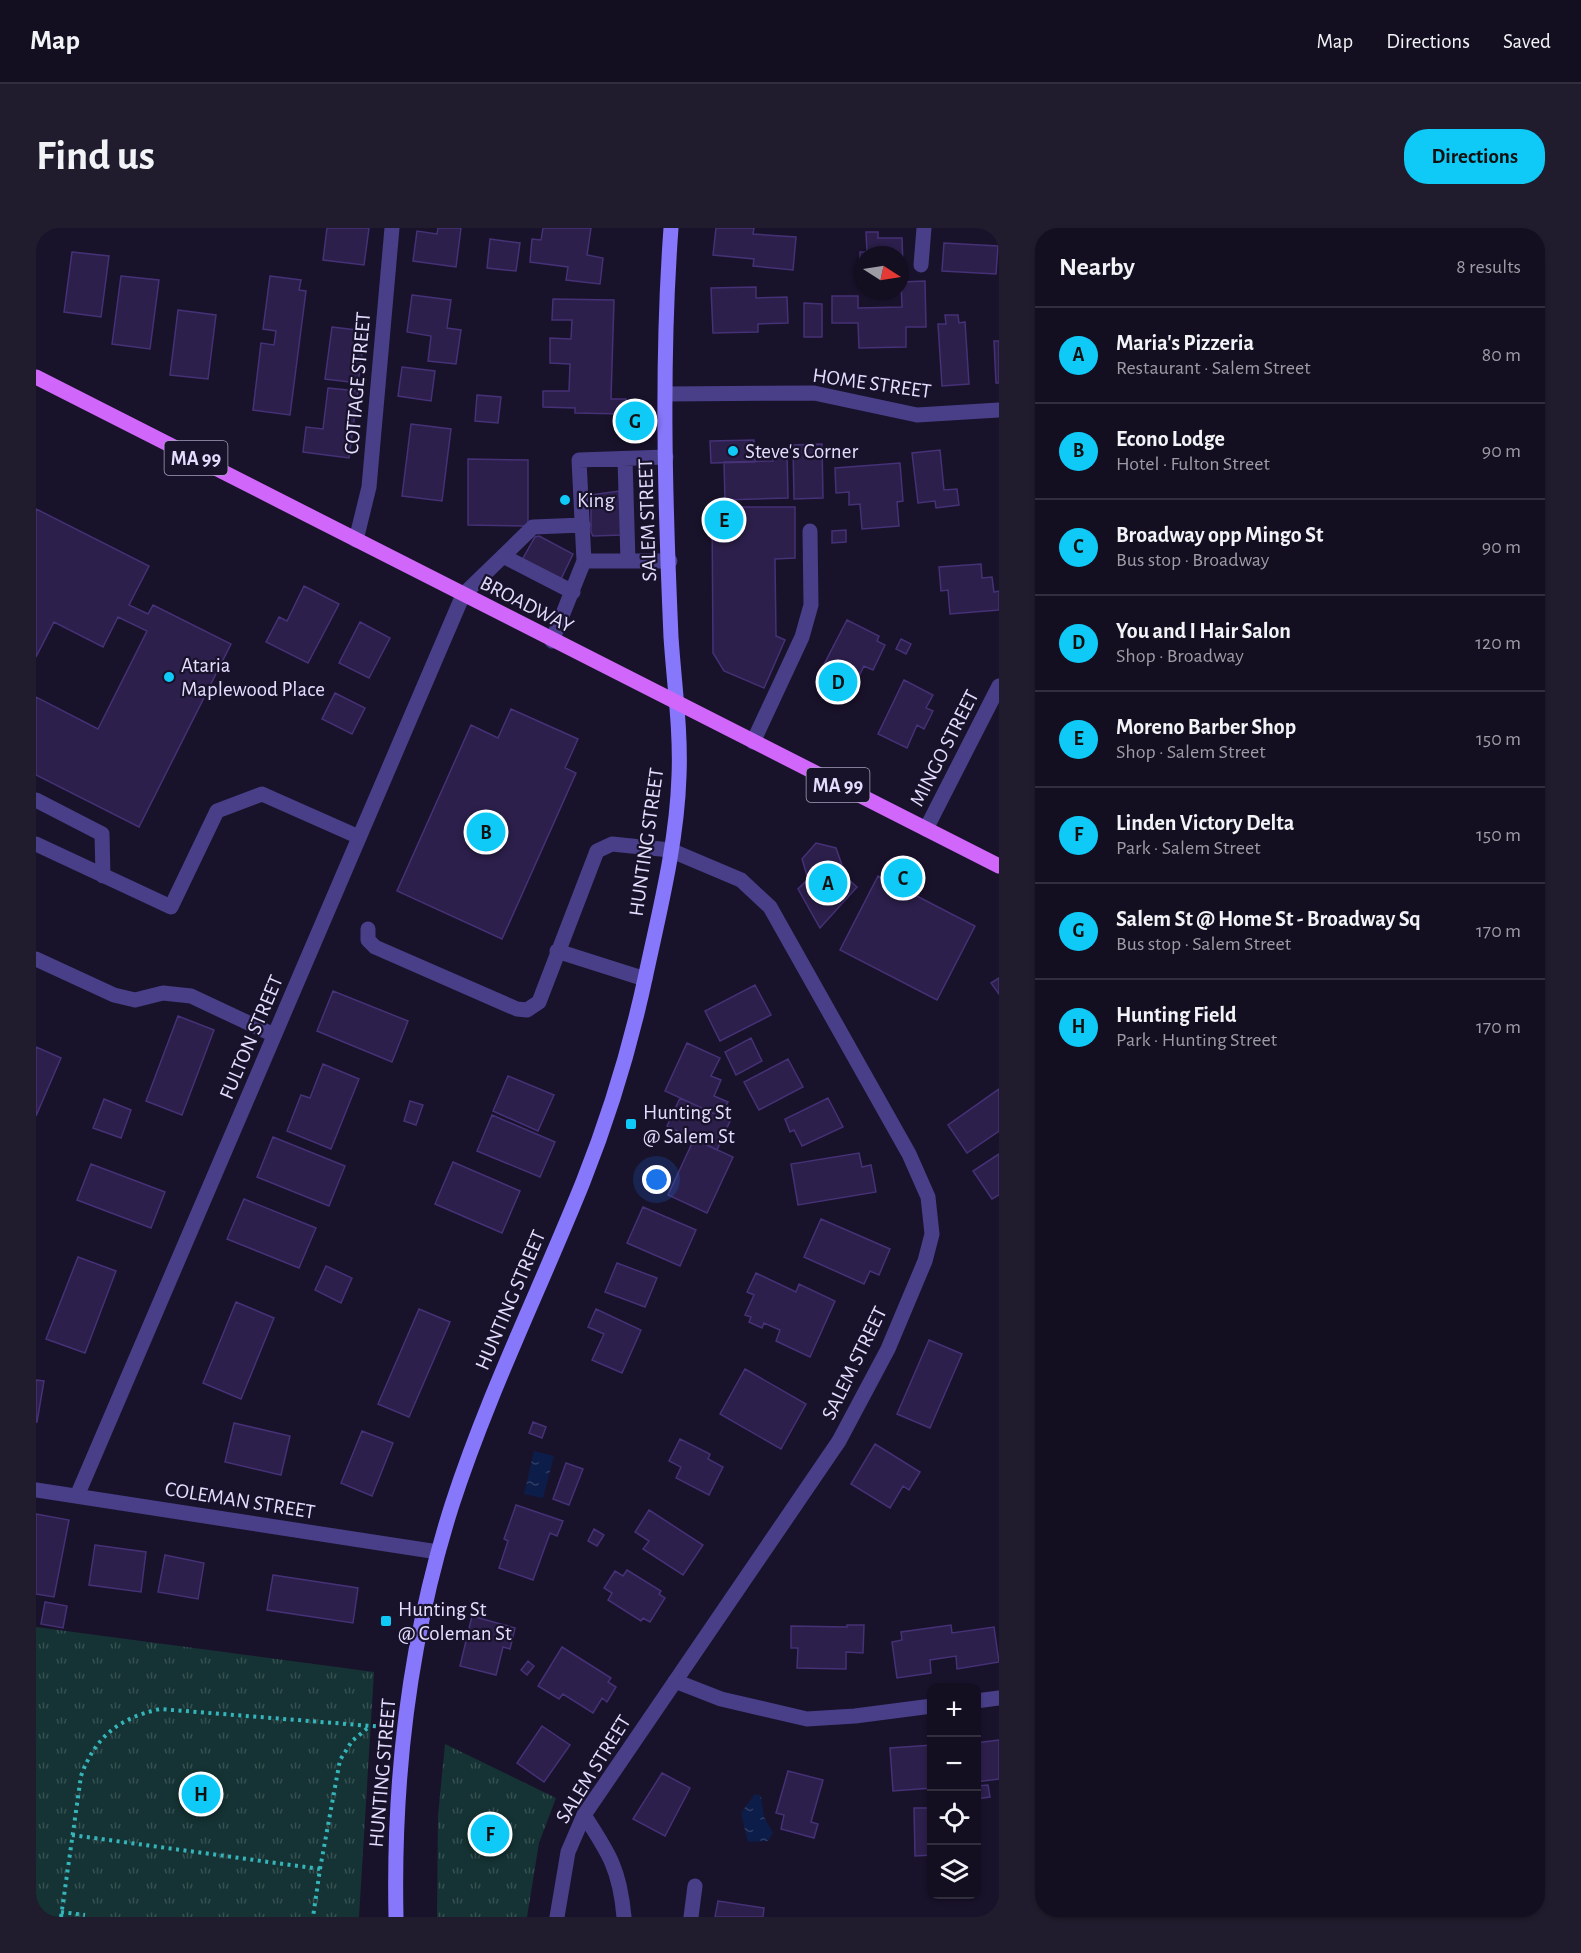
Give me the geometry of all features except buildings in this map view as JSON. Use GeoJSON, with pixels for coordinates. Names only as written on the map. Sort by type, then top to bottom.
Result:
{"type":"FeatureCollection","features":[{"type":"Feature","properties":{"kind":"main road","name":"SALEM STREET"},"geometry":{"type":"LineString","coordinates":[[671,228],[666,457],[676,703]]}},
{"type":"Feature","properties":{"kind":"main road","name":"BROADWAY"},"geometry":{"type":"LineString","coordinates":[[36,377],[999,866]]}},
{"type":"Feature","properties":{"kind":"main road","name":"HUNTING STREET"},"geometry":{"type":"LineString","coordinates":[[396,1917],[397,1830],[405,1728],[420,1631],[438,1552],[478,1432],[600,1137],[623,1066],[645,979],[670,850],[679,774],[676,703]]}},
{"type":"Feature","properties":{"kind":"street","name":"COTTAGE STREET"},"geometry":{"type":"LineString","coordinates":[[356,540],[369,487],[392,228]]}},
{"type":"Feature","properties":{"kind":"street"},"geometry":{"type":"LineString","coordinates":[[921,265],[924,228]]}},
{"type":"Feature","properties":{"kind":"street","name":"HOME STREET"},"geometry":{"type":"LineString","coordinates":[[666,394],[814,393],[917,415],[999,410]]}},
{"type":"Feature","properties":{"kind":"street"},"geometry":{"type":"LineString","coordinates":[[552,641],[584,561],[579,460],[666,457]]}},
{"type":"Feature","properties":{"kind":"street"},"geometry":{"type":"LineString","coordinates":[[625,459],[628,561]]}},
{"type":"Feature","properties":{"kind":"street"},"geometry":{"type":"LineString","coordinates":[[463,595],[533,527],[583,525]]}},
{"type":"Feature","properties":{"kind":"street"},"geometry":{"type":"LineString","coordinates":[[753,742],[802,637],[812,605],[810,531]]}},
{"type":"Feature","properties":{"kind":"street"},"geometry":{"type":"LineString","coordinates":[[503,556],[573,592]]}},
{"type":"Feature","properties":{"kind":"street"},"geometry":{"type":"LineString","coordinates":[[584,561],[670,561]]}},
{"type":"Feature","properties":{"kind":"street","name":"FULTON STREET"},"geometry":{"type":"LineString","coordinates":[[77,1496],[463,595]]}},
{"type":"Feature","properties":{"kind":"street","name":"MINGO STREET"},"geometry":{"type":"LineString","coordinates":[[926,829],[999,686]]}},
{"type":"Feature","properties":{"kind":"street"},"geometry":{"type":"LineString","coordinates":[[36,844],[171,907],[217,811],[262,794],[359,837]]}},
{"type":"Feature","properties":{"kind":"street"},"geometry":{"type":"LineString","coordinates":[[36,800],[102,834],[103,876]]}},
{"type":"Feature","properties":{"kind":"street","name":"SALEM STREET"},"geometry":{"type":"LineString","coordinates":[[557,951],[593,858],[600,848],[616,844],[670,850],[741,880],[770,907],[909,1154],[928,1197],[933,1223],[925,1261],[888,1349],[854,1414],[821,1468],[584,1815],[568,1852],[557,1917]]}},
{"type":"Feature","properties":{"kind":"street"},"geometry":{"type":"LineString","coordinates":[[368,929],[368,940],[375,947],[520,1010],[531,1009],[539,1002],[557,951],[645,979]]}},
{"type":"Feature","properties":{"kind":"street"},"geometry":{"type":"LineString","coordinates":[[36,959],[114,994],[135,1000],[163,993],[191,996],[274,1035]]}},
{"type":"Feature","properties":{"kind":"street","name":"COLEMAN STREET"},"geometry":{"type":"LineString","coordinates":[[36,1490],[438,1552]]}},
{"type":"Feature","properties":{"kind":"street"},"geometry":{"type":"LineString","coordinates":[[675,1681],[721,1699],[807,1719],[855,1716],[927,1707]]}},
{"type":"Feature","properties":{"kind":"street"},"geometry":{"type":"LineString","coordinates":[[981,1700],[999,1698]]}},
{"type":"Feature","properties":{"kind":"street"},"geometry":{"type":"LineString","coordinates":[[584,1815],[612,1859],[621,1888],[624,1917]]}},
{"type":"Feature","properties":{"kind":"street"},"geometry":{"type":"LineString","coordinates":[[691,1917],[695,1886]]}},
{"type":"Feature","properties":{"kind":"path"},"geometry":{"type":"LineString","coordinates":[[85,1916],[61,1915],[81,1776],[88,1755],[118,1725],[139,1714],[160,1709],[405,1728]]}},
{"type":"Feature","properties":{"kind":"path"},"geometry":{"type":"LineString","coordinates":[[313,1917],[340,1760],[352,1741],[370,1726]]}},
{"type":"Feature","properties":{"kind":"path"},"geometry":{"type":"LineString","coordinates":[[72,1835],[320,1869]]}},
{"type":"Feature","properties":{"kind":"green space"},"geometry":{"type":"Polygon","coordinates":[[[36,1627],[374,1672],[359,1917],[36,1917],[36,1627]]]}},
{"type":"Feature","properties":{"kind":"green space"},"geometry":{"type":"Polygon","coordinates":[[[445,1744],[556,1798],[539,1843],[527,1917],[437,1917],[438,1816],[445,1744]]]}},
{"type":"Feature","properties":{"kind":"water"},"geometry":{"type":"Polygon","coordinates":[[[534,1451],[554,1456],[543,1498],[524,1494],[534,1451]]]}},
{"type":"Feature","properties":{"kind":"water"},"geometry":{"type":"Polygon","coordinates":[[[755,1794],[761,1796],[764,1817],[773,1833],[768,1841],[749,1842],[747,1839],[741,1813],[755,1794]]]}},
{"type":"Feature","properties":{"kind":"place","name":"Salem St @ Home St - Broadway Sq"},"geometry":{"type":"Point","coordinates":[635,421]}},
{"type":"Feature","properties":{"kind":"place","name":"Steve's Corner"},"geometry":{"type":"Point","coordinates":[733,451]}},
{"type":"Feature","properties":{"kind":"place","name":"King"},"geometry":{"type":"Point","coordinates":[565,500]}},
{"type":"Feature","properties":{"kind":"place","name":"Moreno Barber Shop"},"geometry":{"type":"Point","coordinates":[724,520]}},
{"type":"Feature","properties":{"kind":"place","name":"Ataria Maplewood Place"},"geometry":{"type":"Point","coordinates":[169,677]}},
{"type":"Feature","properties":{"kind":"place","name":"You and I Hair Salon"},"geometry":{"type":"Point","coordinates":[838,682]}},
{"type":"Feature","properties":{"kind":"place","name":"Econo Lodge"},"geometry":{"type":"Point","coordinates":[486,832]}},
{"type":"Feature","properties":{"kind":"place","name":"Broadway opp Mingo St"},"geometry":{"type":"Point","coordinates":[903,878]}},
{"type":"Feature","properties":{"kind":"place","name":"Maria's Pizzeria"},"geometry":{"type":"Point","coordinates":[828,883]}},
{"type":"Feature","properties":{"kind":"place","name":"Hunting St @ Salem St"},"geometry":{"type":"Point","coordinates":[631,1124]}},
{"type":"Feature","properties":{"kind":"place","name":"Hunting St @ Coleman St"},"geometry":{"type":"Point","coordinates":[386,1621]}},
{"type":"Feature","properties":{"kind":"place","name":"Hunting Field"},"geometry":{"type":"Point","coordinates":[201,1794]}},
{"type":"Feature","properties":{"kind":"place","name":"Linden Victory Delta"},"geometry":{"type":"Point","coordinates":[490,1834]}}]}
